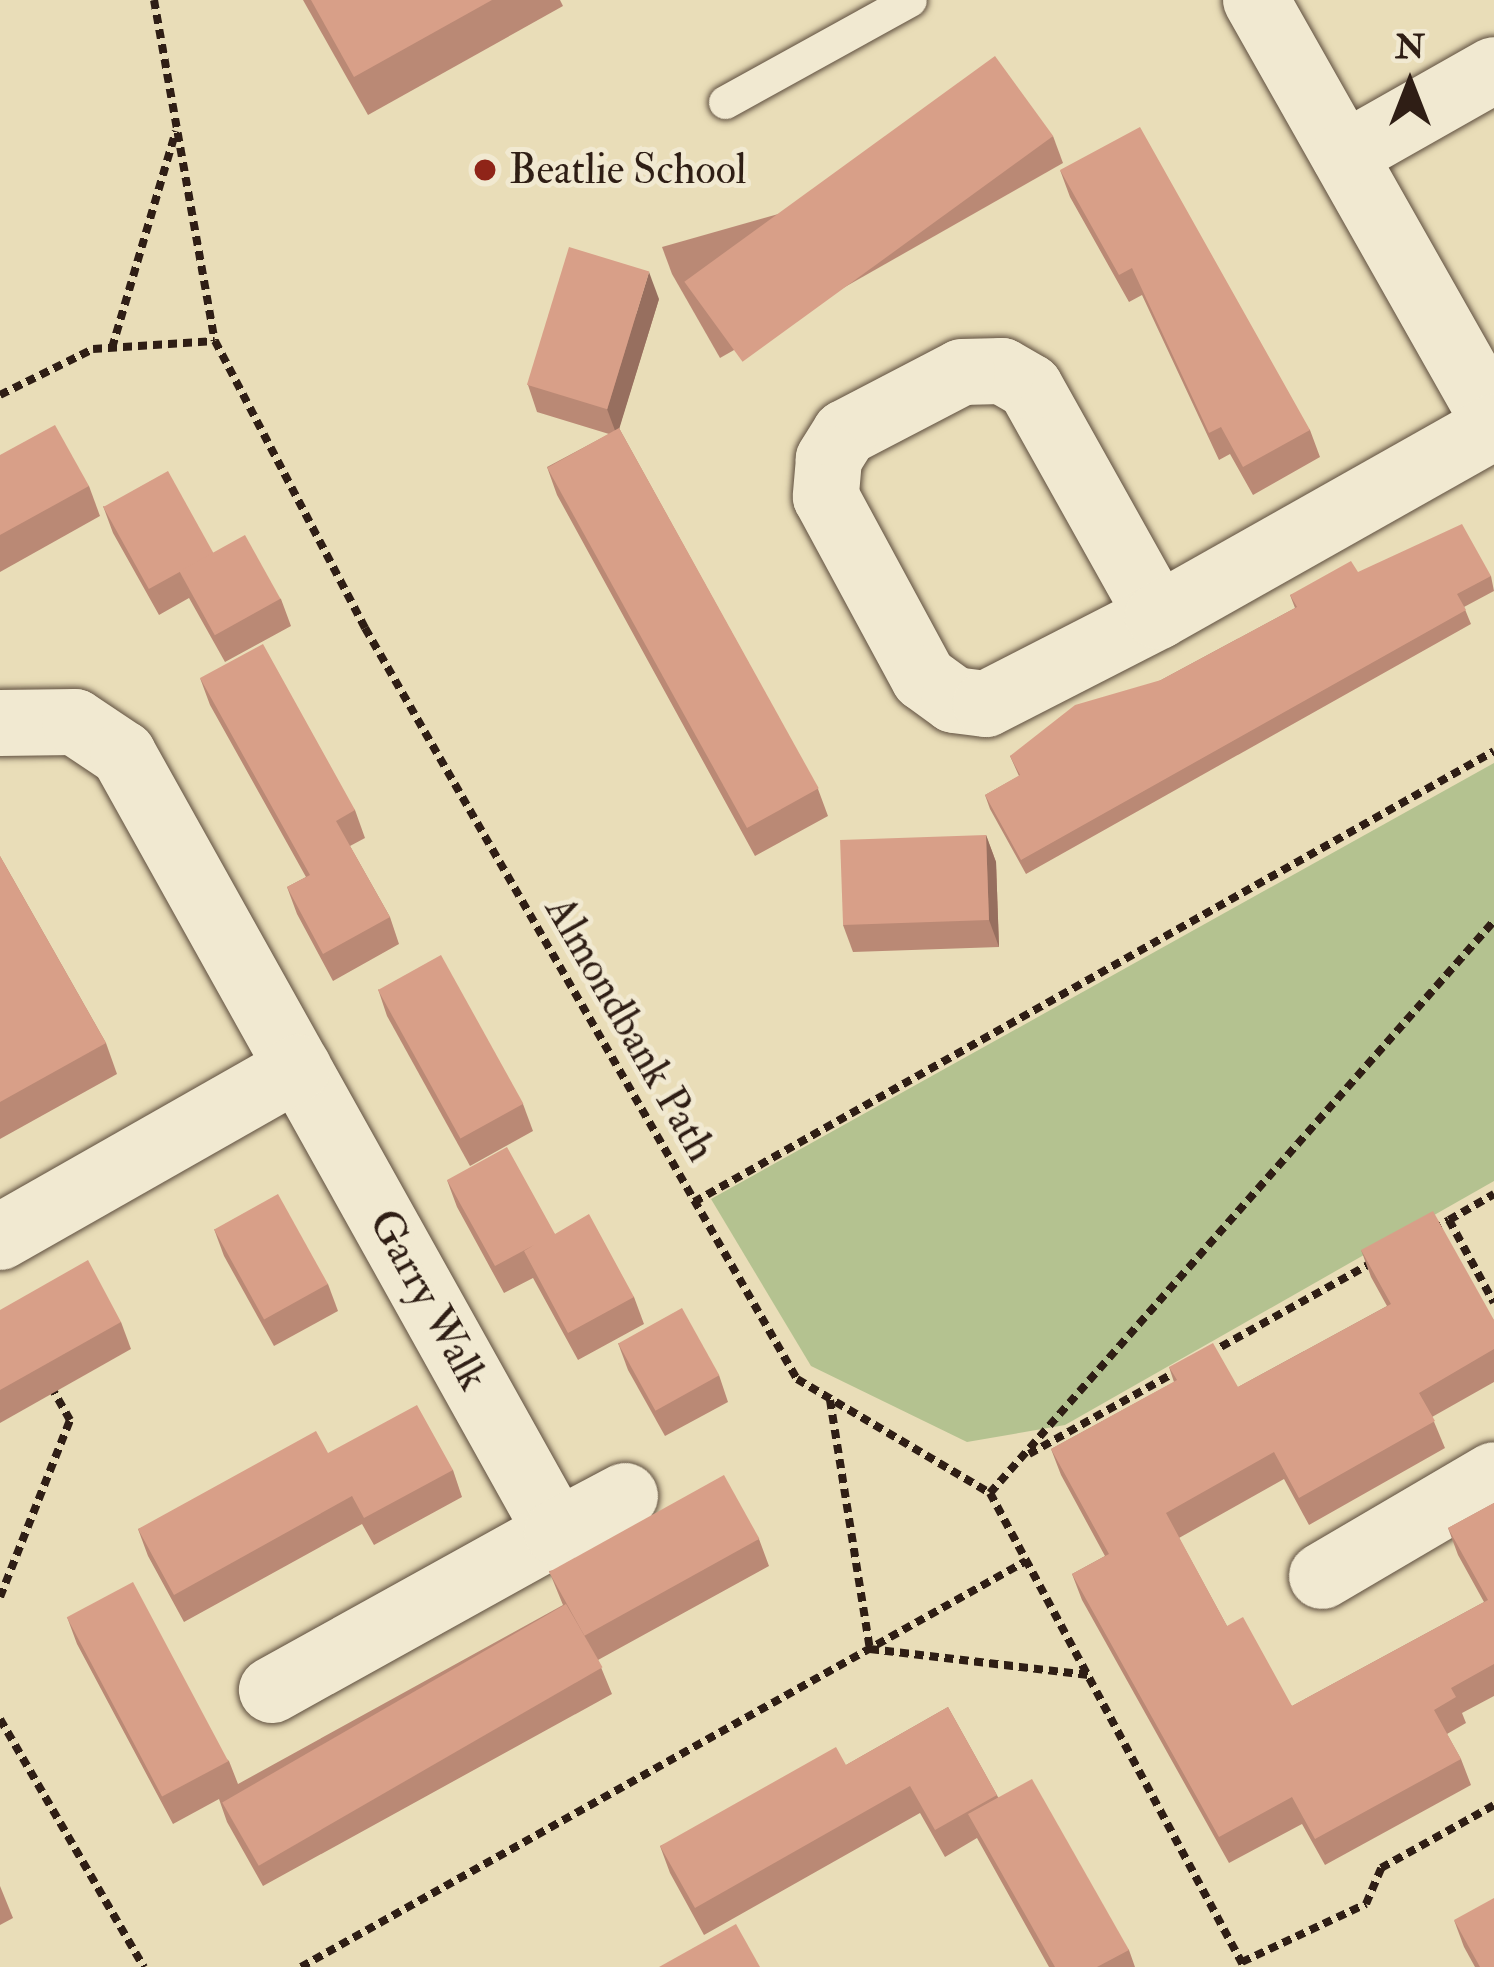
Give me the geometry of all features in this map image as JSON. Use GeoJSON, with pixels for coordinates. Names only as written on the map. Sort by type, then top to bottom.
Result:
{"type":"FeatureCollection","features":[{"type":"Feature","properties":{"kind":"street"},"geometry":{"type":"LineString","coordinates":[[1158,616],[1030,387],[1002,370],[962,372],[845,433],[829,459],[826,497],[924,678],[953,700],[986,704],[1158,616],[1494,423],[1256,0]]}},
{"type":"Feature","properties":{"kind":"street"},"geometry":{"type":"LineString","coordinates":[[1344,155],[1494,70]]}},
{"type":"Feature","properties":{"kind":"street","name":"Garry Walk"},"geometry":{"type":"LineString","coordinates":[[0,723],[74,722],[123,754],[557,1532]]}},
{"type":"Feature","properties":{"kind":"street"},"geometry":{"type":"LineString","coordinates":[[0,1237],[298,1068]]}},
{"type":"Feature","properties":{"kind":"street"},"geometry":{"type":"LineString","coordinates":[[1322,1576],[1494,1475]]}},
{"type":"Feature","properties":{"kind":"street"},"geometry":{"type":"LineString","coordinates":[[272,1690],[625,1496]]}},
{"type":"Feature","properties":{"kind":"lane"},"geometry":{"type":"LineString","coordinates":[[725,102],[910,0]]}},
{"type":"Feature","properties":{"kind":"path","name":"Almondbank Path"},"geometry":{"type":"LineString","coordinates":[[154,0],[215,341],[365,628],[797,1379],[990,1492]]}},
{"type":"Feature","properties":{"kind":"path"},"geometry":{"type":"LineString","coordinates":[[112,348],[177,129]]}},
{"type":"Feature","properties":{"kind":"path"},"geometry":{"type":"LineString","coordinates":[[0,395],[112,348],[215,341]]}},
{"type":"Feature","properties":{"kind":"path"},"geometry":{"type":"LineString","coordinates":[[694,1202],[1494,752]]}},
{"type":"Feature","properties":{"kind":"path"},"geometry":{"type":"LineString","coordinates":[[1494,921],[990,1492],[1243,1964],[1366,1904],[1381,1868],[1494,1805]]}},
{"type":"Feature","properties":{"kind":"path"},"geometry":{"type":"LineString","coordinates":[[1408,1243],[1494,1194]]}},
{"type":"Feature","properties":{"kind":"path"},"geometry":{"type":"LineString","coordinates":[[1449,1220],[1494,1303]]}},
{"type":"Feature","properties":{"kind":"path"},"geometry":{"type":"LineString","coordinates":[[1021,1458],[1388,1254]]}},
{"type":"Feature","properties":{"kind":"path"},"geometry":{"type":"LineString","coordinates":[[0,1598],[70,1420],[35,1358]]}},
{"type":"Feature","properties":{"kind":"path"},"geometry":{"type":"LineString","coordinates":[[830,1399],[870,1648]]}},
{"type":"Feature","properties":{"kind":"path"},"geometry":{"type":"LineString","coordinates":[[301,1967],[1026,1561]]}},
{"type":"Feature","properties":{"kind":"path"},"geometry":{"type":"LineString","coordinates":[[870,1648],[1089,1675]]}},
{"type":"Feature","properties":{"kind":"path"},"geometry":{"type":"LineString","coordinates":[[0,1719],[144,1967]]}},
{"type":"Feature","properties":{"kind":"green space"},"geometry":{"type":"Polygon","coordinates":[[[1494,763],[1494,1181],[1065,1425],[967,1442],[811,1366],[711,1199],[1494,763]]]}},
{"type":"Feature","properties":{"kind":"building"},"geometry":{"type":"Polygon","coordinates":[[[311,0],[492,0],[354,77],[311,0]]]}},
{"type":"Feature","properties":{"kind":"building"},"geometry":{"type":"Polygon","coordinates":[[[995,56],[1053,136],[743,362],[684,282],[995,56]]]}},
{"type":"Feature","properties":{"kind":"building"},"geometry":{"type":"Polygon","coordinates":[[[1140,127],[1310,430],[1243,467],[1221,427],[1209,433],[1132,268],[1119,275],[1060,170],[1140,127]]]}},
{"type":"Feature","properties":{"kind":"building"},"geometry":{"type":"Polygon","coordinates":[[[569,247],[649,272],[607,409],[527,385],[569,247]]]}},
{"type":"Feature","properties":{"kind":"building"},"geometry":{"type":"Polygon","coordinates":[[[55,425],[89,486],[0,535],[0,455],[55,425]]]}},
{"type":"Feature","properties":{"kind":"building"},"geometry":{"type":"Polygon","coordinates":[[[619,428],[819,788],[747,828],[547,468],[619,428]]]}},
{"type":"Feature","properties":{"kind":"building"},"geometry":{"type":"Polygon","coordinates":[[[168,471],[214,553],[149,589],[103,507],[168,471]]]}},
{"type":"Feature","properties":{"kind":"building"},"geometry":{"type":"Polygon","coordinates":[[[1462,524],[1491,576],[1457,594],[1466,610],[1021,860],[985,795],[1020,775],[1010,756],[1075,705],[1161,680],[1297,607],[1290,595],[1351,561],[1358,572],[1462,524]]]}},
{"type":"Feature","properties":{"kind":"building"},"geometry":{"type":"Polygon","coordinates":[[[245,535],[280,599],[215,635],[179,571],[245,535]]]}},
{"type":"Feature","properties":{"kind":"building"},"geometry":{"type":"Polygon","coordinates":[[[263,644],[355,810],[336,821],[390,917],[323,954],[287,887],[310,875],[200,678],[263,644]]]}},
{"type":"Feature","properties":{"kind":"building"},"geometry":{"type":"Polygon","coordinates":[[[986,835],[989,920],[843,925],[840,840],[986,835]]]}},
{"type":"Feature","properties":{"kind":"building"},"geometry":{"type":"Polygon","coordinates":[[[0,856],[106,1043],[0,1102],[0,856]]]}},
{"type":"Feature","properties":{"kind":"building"},"geometry":{"type":"Polygon","coordinates":[[[441,955],[523,1104],[460,1139],[378,990],[441,955]]]}},
{"type":"Feature","properties":{"kind":"building"},"geometry":{"type":"Polygon","coordinates":[[[507,1147],[555,1234],[589,1214],[634,1297],[568,1333],[524,1251],[534,1245],[495,1266],[447,1180],[507,1147]]]}},
{"type":"Feature","properties":{"kind":"building"},"geometry":{"type":"Polygon","coordinates":[[[278,1194],[328,1284],[264,1319],[214,1229],[278,1194]]]}},
{"type":"Feature","properties":{"kind":"building"},"geometry":{"type":"Polygon","coordinates":[[[1433,1211],[1494,1320],[1494,1349],[1419,1393],[1435,1421],[1299,1498],[1274,1452],[1166,1513],[1227,1626],[1243,1617],[1292,1706],[1488,1600],[1448,1528],[1494,1503],[1494,1664],[1451,1688],[1456,1697],[1434,1710],[1461,1759],[1315,1839],[1292,1797],[1219,1837],[1072,1574],[1109,1554],[1051,1449],[1177,1380],[1169,1367],[1213,1343],[1238,1387],[1391,1304],[1361,1250],[1433,1211]]]}},
{"type":"Feature","properties":{"kind":"building"},"geometry":{"type":"Polygon","coordinates":[[[88,1260],[121,1322],[0,1390],[0,1310],[88,1260]]]}},
{"type":"Feature","properties":{"kind":"building"},"geometry":{"type":"Polygon","coordinates":[[[682,1308],[719,1375],[655,1411],[618,1343],[682,1308]]]}},
{"type":"Feature","properties":{"kind":"building"},"geometry":{"type":"Polygon","coordinates":[[[417,1405],[453,1470],[364,1518],[352,1496],[174,1595],[138,1529],[316,1431],[328,1453],[417,1405]]]}},
{"type":"Feature","properties":{"kind":"building"},"geometry":{"type":"Polygon","coordinates":[[[724,1475],[759,1539],[584,1636],[549,1572],[724,1475]]]}},
{"type":"Feature","properties":{"kind":"building"},"geometry":{"type":"Polygon","coordinates":[[[133,1582],[228,1761],[162,1796],[67,1617],[133,1582]]]}},
{"type":"Feature","properties":{"kind":"building"},"geometry":{"type":"Polygon","coordinates":[[[566,1604],[602,1667],[259,1866],[222,1802],[566,1604]]]}},
{"type":"Feature","properties":{"kind":"building"},"geometry":{"type":"Polygon","coordinates":[[[948,1707],[997,1795],[935,1830],[910,1786],[695,1908],[660,1846],[836,1747],[846,1765],[948,1707]]]}},
{"type":"Feature","properties":{"kind":"building"},"geometry":{"type":"Polygon","coordinates":[[[1032,1779],[1129,1950],[1097,1967],[1055,1967],[968,1814],[1032,1779]]]}},
{"type":"Feature","properties":{"kind":"building"},"geometry":{"type":"Polygon","coordinates":[[[1494,1898],[1494,1967],[1480,1967],[1454,1920],[1494,1898]]]}},
{"type":"Feature","properties":{"kind":"building"},"geometry":{"type":"Polygon","coordinates":[[[736,1924],[760,1967],[659,1967],[736,1924]]]}},
{"type":"Feature","properties":{"kind":"place","name":"Beatlie School"},"geometry":{"type":"Point","coordinates":[485,170]}}]}
